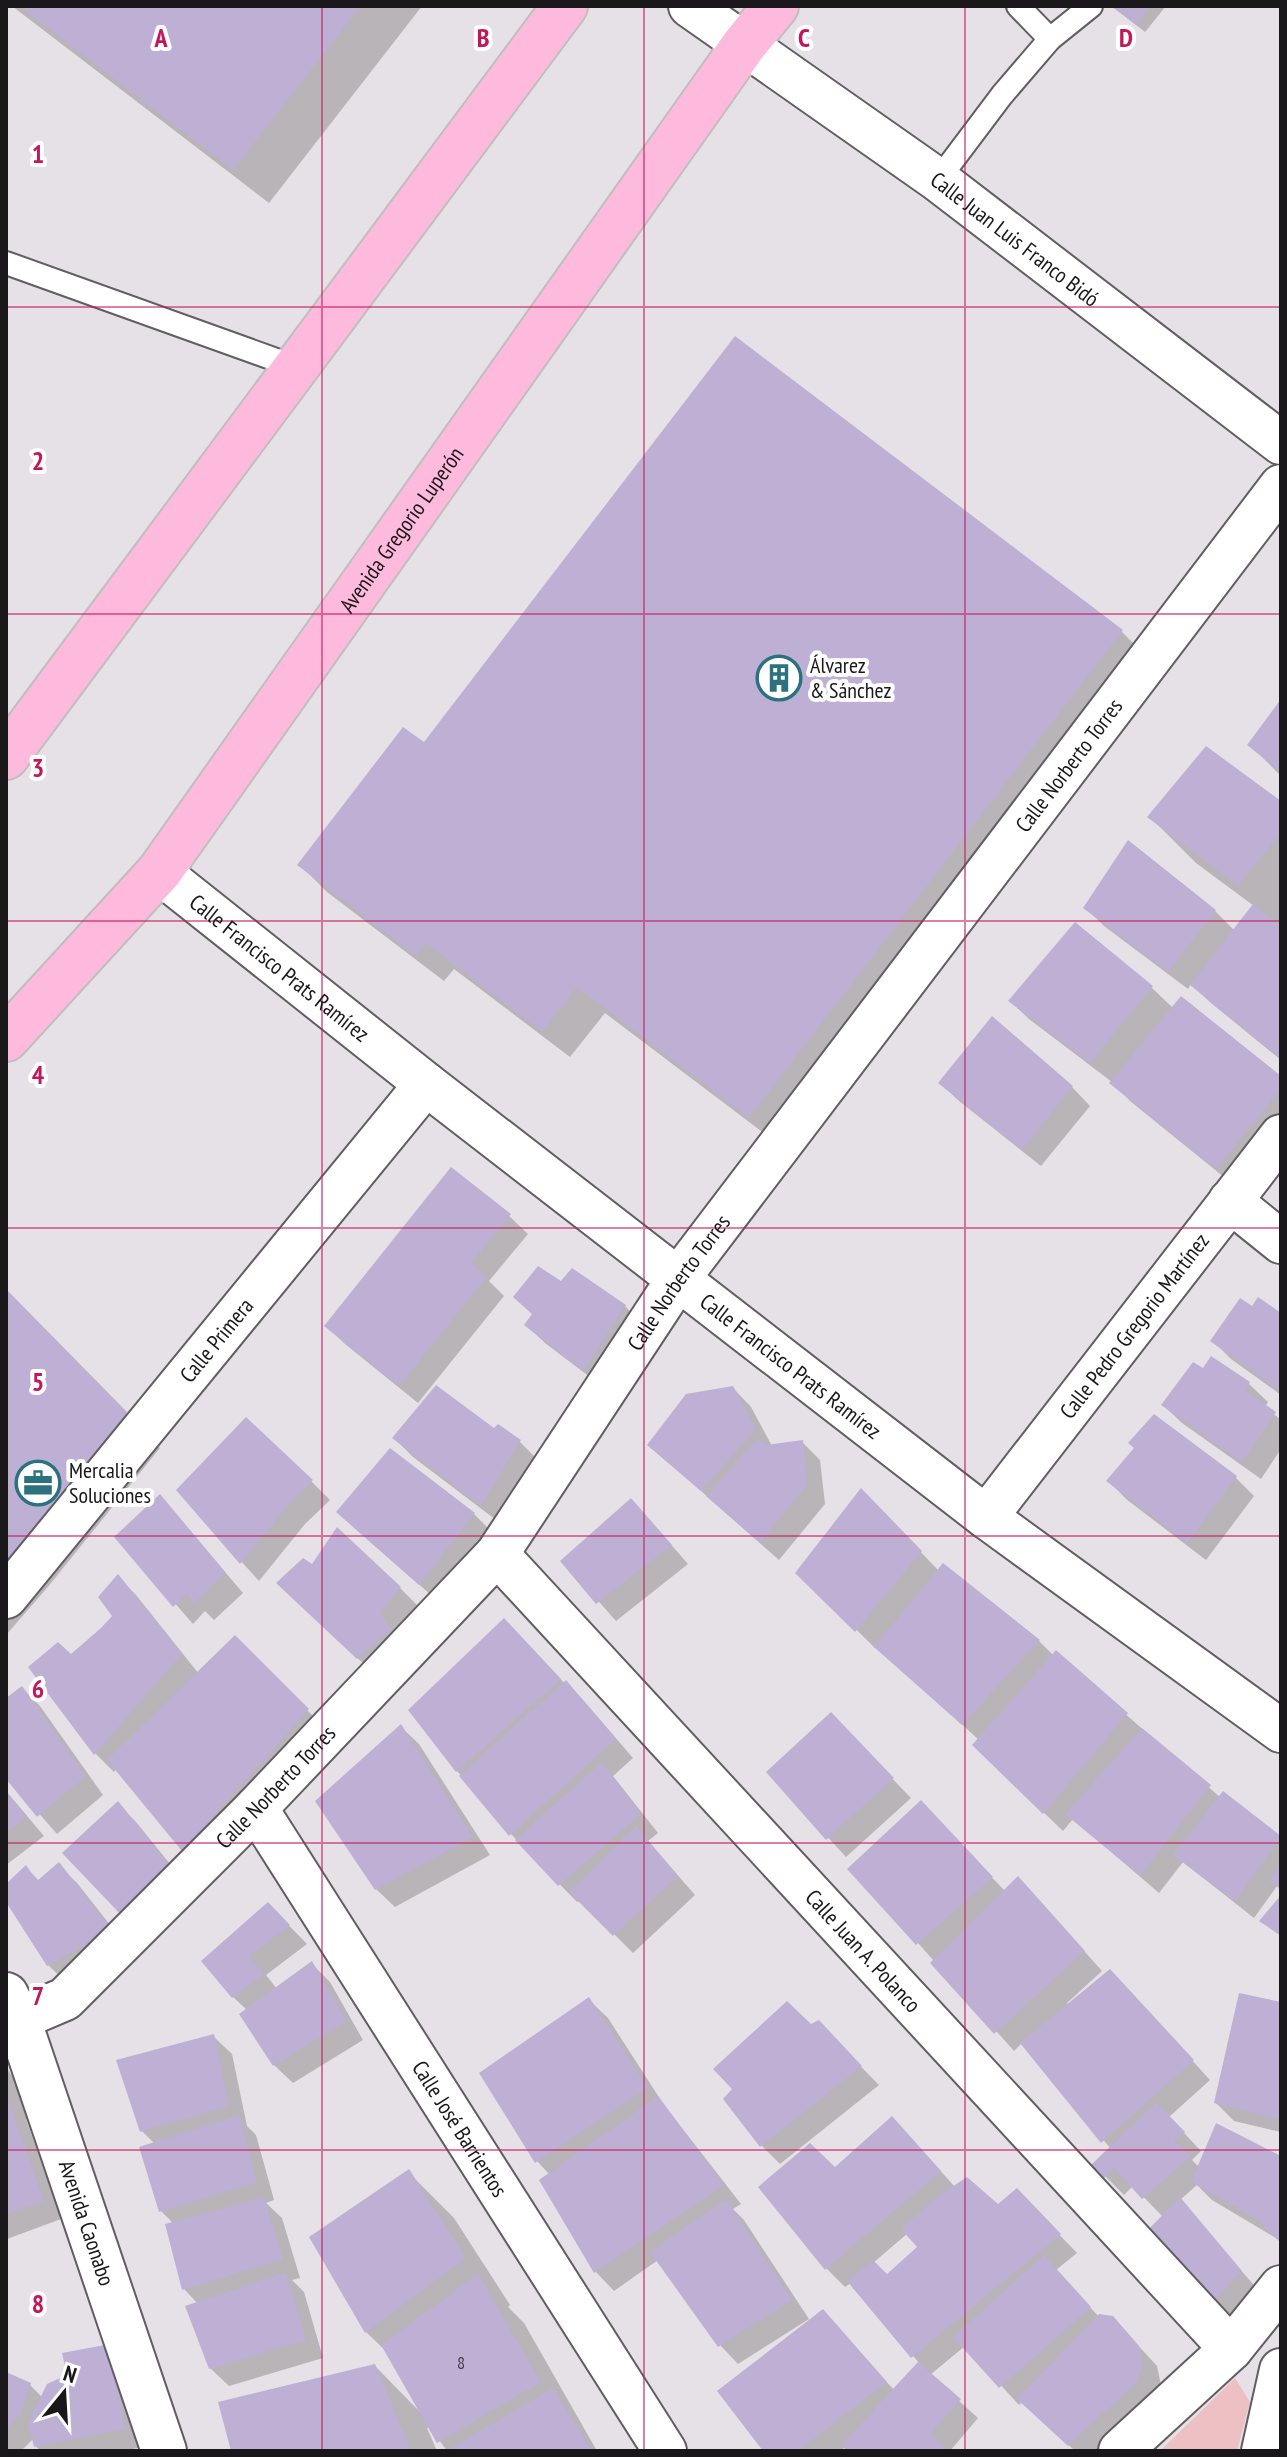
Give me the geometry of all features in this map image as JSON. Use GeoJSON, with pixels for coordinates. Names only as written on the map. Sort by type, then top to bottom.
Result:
{"type":"FeatureCollection","features":[{"type":"Feature","properties":{"kind":"main road"},"geometry":{"type":"LineString","coordinates":[[6,757],[565,6]]}},
{"type":"Feature","properties":{"kind":"main road","name":"Avenida Gregorio Luperón"},"geometry":{"type":"LineString","coordinates":[[6,1039],[159,872],[744,45],[776,6]]}},
{"type":"Feature","properties":{"kind":"street","name":"Calle Juan Luis Franco Bidó"},"geometry":{"type":"LineString","coordinates":[[690,6],[938,180],[1281,443]]}},
{"type":"Feature","properties":{"kind":"street","name":"Calle Norberto Torres"},"geometry":{"type":"LineString","coordinates":[[12,2007],[65,1999],[256,1808],[497,1554],[678,1279],[1281,486]]}},
{"type":"Feature","properties":{"kind":"street","name":"Calle Francisco Prats Ramírez"},"geometry":{"type":"LineString","coordinates":[[159,872],[426,1084],[986,1517],[1281,1731]]}},
{"type":"Feature","properties":{"kind":"street","name":"Calle Primera"},"geometry":{"type":"LineString","coordinates":[[6,1597],[426,1084]]}},
{"type":"Feature","properties":{"kind":"street","name":"Calle Pedro Gregorio Martínez"},"geometry":{"type":"LineString","coordinates":[[986,1517],[1281,1136]]}},
{"type":"Feature","properties":{"kind":"street"},"geometry":{"type":"LineString","coordinates":[[1230,1201],[1281,1242]]}},
{"type":"Feature","properties":{"kind":"street","name":"Calle Juan A. Polanco"},"geometry":{"type":"LineString","coordinates":[[497,1554],[1231,2349]]}},
{"type":"Feature","properties":{"kind":"street","name":"Calle José Barrientos"},"geometry":{"type":"LineString","coordinates":[[256,1808],[665,2451]]}},
{"type":"Feature","properties":{"kind":"street","name":"Avenida Caonabo"},"geometry":{"type":"LineString","coordinates":[[12,2007],[164,2451]]}},
{"type":"Feature","properties":{"kind":"street"},"geometry":{"type":"LineString","coordinates":[[1120,2451],[1231,2349],[1281,2287]]}},
{"type":"Feature","properties":{"kind":"street"},"geometry":{"type":"LineString","coordinates":[[1263,2451],[1281,2370]]}},
{"type":"Feature","properties":{"kind":"lane"},"geometry":{"type":"LineString","coordinates":[[1018,6],[1050,39]]}},
{"type":"Feature","properties":{"kind":"lane"},"geometry":{"type":"LineString","coordinates":[[938,180],[1002,95],[1050,39],[1091,6]]}},
{"type":"Feature","properties":{"kind":"lane"},"geometry":{"type":"LineString","coordinates":[[6,263],[296,367]]}},
{"type":"Feature","properties":{"kind":"shaded area"},"geometry":{"type":"Polygon","coordinates":[[[1235,2378],[1250,2402],[1237,2451],[1160,2451],[1235,2378]]]}},
{"type":"Feature","properties":{"kind":"building"},"geometry":{"type":"Polygon","coordinates":[[[19,6],[361,6],[233,170],[19,6]]]}},
{"type":"Feature","properties":{"kind":"building"},"geometry":{"type":"Polygon","coordinates":[[[1111,6],[1151,6],[1136,25],[1111,6]]]}},
{"type":"Feature","properties":{"kind":"building","name":"Álvarez & Sánchez"},"geometry":{"type":"Polygon","coordinates":[[[735,336],[1123,630],[749,1118],[577,987],[542,1032],[426,943],[416,956],[297,865],[403,727],[424,742],[735,336]]]}},
{"type":"Feature","properties":{"kind":"building"},"geometry":{"type":"Polygon","coordinates":[[[1281,699],[1281,772],[1247,745],[1281,699]]]}},
{"type":"Feature","properties":{"kind":"building"},"geometry":{"type":"Polygon","coordinates":[[[1206,746],[1281,801],[1281,833],[1238,886],[1147,817],[1206,746]]]}},
{"type":"Feature","properties":{"kind":"building"},"geometry":{"type":"Polygon","coordinates":[[[1128,840],[1216,910],[1168,972],[1083,908],[1128,840]]]}},
{"type":"Feature","properties":{"kind":"building"},"geometry":{"type":"Polygon","coordinates":[[[1253,904],[1281,926],[1281,1059],[1190,985],[1253,904]]]}},
{"type":"Feature","properties":{"kind":"building"},"geometry":{"type":"Polygon","coordinates":[[[1075,922],[1153,986],[1090,1063],[1008,1001],[1075,922]]]}},
{"type":"Feature","properties":{"kind":"building"},"geometry":{"type":"Polygon","coordinates":[[[1181,996],[1281,1076],[1281,1089],[1216,1169],[1109,1083],[1181,996]]]}},
{"type":"Feature","properties":{"kind":"building"},"geometry":{"type":"Polygon","coordinates":[[[992,1016],[1073,1086],[1022,1150],[938,1083],[992,1016]]]}},
{"type":"Feature","properties":{"kind":"building"},"geometry":{"type":"Polygon","coordinates":[[[451,1167],[511,1214],[471,1263],[487,1277],[399,1386],[324,1326],[451,1167]]]}},
{"type":"Feature","properties":{"kind":"building"},"geometry":{"type":"Polygon","coordinates":[[[538,1266],[561,1281],[572,1268],[626,1305],[583,1371],[524,1325],[532,1314],[513,1297],[538,1266]]]}},
{"type":"Feature","properties":{"kind":"building","name":"Mercalia Soluciones"},"geometry":{"type":"Polygon","coordinates":[[[6,1289],[127,1412],[6,1562],[6,1289]]]}},
{"type":"Feature","properties":{"kind":"building"},"geometry":{"type":"Polygon","coordinates":[[[1258,1297],[1281,1313],[1281,1392],[1210,1341],[1240,1298],[1252,1306],[1258,1297]]]}},
{"type":"Feature","properties":{"kind":"building"},"geometry":{"type":"Polygon","coordinates":[[[1211,1356],[1250,1382],[1246,1391],[1276,1412],[1242,1462],[1161,1405],[1193,1362],[1203,1368],[1211,1356]]]}},
{"type":"Feature","properties":{"kind":"building"},"geometry":{"type":"Polygon","coordinates":[[[436,1385],[494,1428],[498,1424],[521,1440],[481,1506],[392,1438],[436,1385]]]}},
{"type":"Feature","properties":{"kind":"building"},"geometry":{"type":"Polygon","coordinates":[[[733,1386],[756,1429],[701,1491],[647,1445],[686,1394],[733,1386]]]}},
{"type":"Feature","properties":{"kind":"building"},"geometry":{"type":"Polygon","coordinates":[[[1154,1414],[1237,1476],[1187,1543],[1106,1481],[1134,1448],[1128,1443],[1154,1414]]]}},
{"type":"Feature","properties":{"kind":"building"},"geometry":{"type":"Polygon","coordinates":[[[246,1417],[313,1480],[287,1506],[240,1564],[176,1490],[246,1417]]]}},
{"type":"Feature","properties":{"kind":"building"},"geometry":{"type":"Polygon","coordinates":[[[757,1439],[766,1445],[803,1440],[807,1485],[760,1543],[706,1496],[757,1439]]]}},
{"type":"Feature","properties":{"kind":"building"},"geometry":{"type":"Polygon","coordinates":[[[390,1448],[475,1513],[419,1585],[336,1512],[390,1448]]]}},
{"type":"Feature","properties":{"kind":"building"},"geometry":{"type":"Polygon","coordinates":[[[861,1488],[922,1551],[855,1632],[795,1573],[861,1488]]]}},
{"type":"Feature","properties":{"kind":"building"},"geometry":{"type":"Polygon","coordinates":[[[160,1494],[226,1573],[194,1603],[186,1594],[173,1607],[114,1537],[160,1494]]]}},
{"type":"Feature","properties":{"kind":"building"},"geometry":{"type":"Polygon","coordinates":[[[631,1498],[672,1545],[596,1604],[560,1561],[631,1498]]]}},
{"type":"Feature","properties":{"kind":"building"},"geometry":{"type":"Polygon","coordinates":[[[337,1527],[401,1587],[380,1613],[391,1629],[357,1659],[276,1583],[303,1558],[312,1564],[337,1527]]]}},
{"type":"Feature","properties":{"kind":"building"},"geometry":{"type":"Polygon","coordinates":[[[943,1563],[1040,1640],[962,1725],[874,1647],[943,1563]]]}},
{"type":"Feature","properties":{"kind":"building"},"geometry":{"type":"Polygon","coordinates":[[[118,1574],[182,1654],[94,1755],[28,1667],[58,1642],[71,1654],[101,1628],[112,1616],[98,1597],[118,1574]]]}},
{"type":"Feature","properties":{"kind":"building"},"geometry":{"type":"Polygon","coordinates":[[[504,1618],[561,1679],[456,1772],[408,1710],[504,1618]]]}},
{"type":"Feature","properties":{"kind":"building"},"geometry":{"type":"Polygon","coordinates":[[[235,1635],[309,1709],[182,1851],[107,1760],[235,1635]]]}},
{"type":"Feature","properties":{"kind":"building"},"geometry":{"type":"Polygon","coordinates":[[[1056,1650],[1128,1713],[1043,1814],[972,1745],[1056,1650]]]}},
{"type":"Feature","properties":{"kind":"building"},"geometry":{"type":"Polygon","coordinates":[[[566,1680],[616,1739],[509,1836],[459,1776],[566,1680]]]}},
{"type":"Feature","properties":{"kind":"building"},"geometry":{"type":"Polygon","coordinates":[[[22,1686],[86,1776],[37,1817],[6,1779],[6,1698],[22,1686]]]}},
{"type":"Feature","properties":{"kind":"building"},"geometry":{"type":"Polygon","coordinates":[[[831,1712],[894,1778],[826,1840],[766,1772],[831,1712]]]}},
{"type":"Feature","properties":{"kind":"building"},"geometry":{"type":"Polygon","coordinates":[[[401,1724],[473,1837],[375,1890],[315,1801],[401,1724]]]}},
{"type":"Feature","properties":{"kind":"building"},"geometry":{"type":"Polygon","coordinates":[[[1142,1728],[1211,1785],[1140,1876],[1065,1814],[1142,1728]]]}},
{"type":"Feature","properties":{"kind":"building"},"geometry":{"type":"Polygon","coordinates":[[[602,1762],[641,1814],[558,1886],[515,1840],[602,1762]]]}},
{"type":"Feature","properties":{"kind":"building"},"geometry":{"type":"Polygon","coordinates":[[[6,1791],[27,1817],[6,1833],[6,1791]]]}},
{"type":"Feature","properties":{"kind":"building"},"geometry":{"type":"Polygon","coordinates":[[[1223,1791],[1281,1836],[1235,1902],[1173,1855],[1223,1791]]]}},
{"type":"Feature","properties":{"kind":"building"},"geometry":{"type":"Polygon","coordinates":[[[921,1800],[993,1877],[916,1945],[847,1869],[921,1800]]]}},
{"type":"Feature","properties":{"kind":"building"},"geometry":{"type":"Polygon","coordinates":[[[118,1801],[174,1871],[126,1920],[62,1853],[118,1801]]]}},
{"type":"Feature","properties":{"kind":"building"},"geometry":{"type":"Polygon","coordinates":[[[636,1826],[678,1876],[613,1936],[569,1892],[636,1826]]]}},
{"type":"Feature","properties":{"kind":"building"},"geometry":{"type":"Polygon","coordinates":[[[59,1862],[112,1930],[47,1966],[6,1902],[6,1884],[26,1865],[37,1881],[59,1862]]]}},
{"type":"Feature","properties":{"kind":"building"},"geometry":{"type":"Polygon","coordinates":[[[1281,1865],[1281,1889],[1269,1881],[1281,1865]]]}},
{"type":"Feature","properties":{"kind":"building"},"geometry":{"type":"Polygon","coordinates":[[[1018,1876],[1085,1951],[994,2034],[930,1963],[1018,1876]]]}},
{"type":"Feature","properties":{"kind":"building"},"geometry":{"type":"Polygon","coordinates":[[[1281,1895],[1281,1936],[1259,1921],[1281,1895]]]}},
{"type":"Feature","properties":{"kind":"building"},"geometry":{"type":"Polygon","coordinates":[[[268,1902],[290,1925],[249,1956],[264,1974],[232,1998],[201,1961],[268,1902]]]}},
{"type":"Feature","properties":{"kind":"building"},"geometry":{"type":"Polygon","coordinates":[[[312,1961],[346,2021],[273,2066],[239,2014],[312,1961]]]}},
{"type":"Feature","properties":{"kind":"building"},"geometry":{"type":"Polygon","coordinates":[[[1110,1969],[1194,2060],[1101,2143],[1020,2043],[1110,1969]]]}},
{"type":"Feature","properties":{"kind":"building"},"geometry":{"type":"Polygon","coordinates":[[[1239,1993],[1281,2002],[1281,2120],[1214,2103],[1239,1993]]]}},
{"type":"Feature","properties":{"kind":"building"},"geometry":{"type":"Polygon","coordinates":[[[589,1997],[648,2088],[535,2163],[479,2073],[589,1997]]]}},
{"type":"Feature","properties":{"kind":"building"},"geometry":{"type":"Polygon","coordinates":[[[787,2001],[811,2024],[819,2020],[862,2066],[760,2147],[723,2099],[732,2089],[713,2069],[787,2001]]]}},
{"type":"Feature","properties":{"kind":"building"},"geometry":{"type":"Polygon","coordinates":[[[214,2034],[229,2106],[140,2132],[116,2060],[214,2034]]]}},
{"type":"Feature","properties":{"kind":"building"},"geometry":{"type":"Polygon","coordinates":[[[6,2094],[44,2201],[6,2214],[6,2094]]]}},
{"type":"Feature","properties":{"kind":"building"},"geometry":{"type":"Polygon","coordinates":[[[658,2096],[724,2185],[594,2273],[539,2180],[658,2096]]]}},
{"type":"Feature","properties":{"kind":"building"},"geometry":{"type":"Polygon","coordinates":[[[1156,2102],[1185,2132],[1174,2141],[1191,2156],[1142,2199],[1114,2168],[1104,2178],[1091,2165],[1156,2102]]]}},
{"type":"Feature","properties":{"kind":"building"},"geometry":{"type":"Polygon","coordinates":[[[239,2115],[257,2182],[159,2212],[139,2147],[239,2115]]]}},
{"type":"Feature","properties":{"kind":"building"},"geometry":{"type":"Polygon","coordinates":[[[892,2116],[941,2171],[825,2270],[758,2187],[810,2143],[835,2167],[892,2116]]]}},
{"type":"Feature","properties":{"kind":"building"},"geometry":{"type":"Polygon","coordinates":[[[1216,2123],[1281,2156],[1280,2242],[1255,2218],[1191,2182],[1216,2123]]]}},
{"type":"Feature","properties":{"kind":"building"},"geometry":{"type":"Polygon","coordinates":[[[409,2169],[466,2258],[365,2333],[309,2237],[409,2169]]]}},
{"type":"Feature","properties":{"kind":"building"},"geometry":{"type":"Polygon","coordinates":[[[967,2177],[998,2204],[1017,2188],[1061,2234],[911,2358],[847,2281],[873,2260],[887,2274],[917,2247],[901,2229],[938,2196],[967,2177]]]}},
{"type":"Feature","properties":{"kind":"building"},"geometry":{"type":"Polygon","coordinates":[[[264,2197],[283,2259],[182,2290],[165,2224],[264,2197]]]}},
{"type":"Feature","properties":{"kind":"building"},"geometry":{"type":"Polygon","coordinates":[[[1180,2197],[1242,2271],[1214,2301],[1144,2234],[1180,2197]]]}},
{"type":"Feature","properties":{"kind":"building"},"geometry":{"type":"Polygon","coordinates":[[[726,2199],[792,2300],[718,2347],[650,2252],[726,2199]]]}},
{"type":"Feature","properties":{"kind":"building"},"geometry":{"type":"Polygon","coordinates":[[[1044,2255],[1091,2307],[999,2388],[953,2337],[1044,2255]]]}},
{"type":"Feature","properties":{"kind":"building"},"geometry":{"type":"Polygon","coordinates":[[[286,2272],[306,2340],[209,2369],[185,2306],[286,2272]]]}},
{"type":"Feature","properties":{"kind":"building"},"geometry":{"type":"Polygon","coordinates":[[[478,2274],[541,2382],[437,2443],[381,2345],[478,2274]]]}},
{"type":"Feature","properties":{"kind":"building"},"geometry":{"type":"Polygon","coordinates":[[[823,2309],[887,2382],[798,2451],[763,2451],[717,2391],[823,2309]]]}},
{"type":"Feature","properties":{"kind":"building"},"geometry":{"type":"Polygon","coordinates":[[[1099,2314],[1113,2316],[1139,2346],[1143,2366],[1135,2384],[1068,2446],[1017,2399],[1099,2314]]]}},
{"type":"Feature","properties":{"kind":"building"},"geometry":{"type":"Polygon","coordinates":[[[110,2344],[125,2429],[34,2447],[28,2423],[47,2384],[67,2375],[62,2353],[110,2344]]]}},
{"type":"Feature","properties":{"kind":"building"},"geometry":{"type":"Polygon","coordinates":[[[918,2362],[961,2399],[931,2434],[949,2451],[847,2451],[841,2445],[918,2362]]]}},
{"type":"Feature","properties":{"kind":"building"},"geometry":{"type":"Polygon","coordinates":[[[375,2364],[411,2451],[231,2451],[218,2402],[375,2364]]]}},
{"type":"Feature","properties":{"kind":"building"},"geometry":{"type":"Polygon","coordinates":[[[6,2372],[31,2383],[20,2415],[6,2430],[6,2372]]]}},
{"type":"Feature","properties":{"kind":"building"},"geometry":{"type":"Polygon","coordinates":[[[553,2388],[592,2451],[446,2451],[553,2388]]]}},
{"type":"Feature","properties":{"kind":"place","name":"Álvarez & Sánchez"},"geometry":{"type":"Point","coordinates":[779,678]}},
{"type":"Feature","properties":{"kind":"place","name":"Mercalia Soluciones"},"geometry":{"type":"Point","coordinates":[38,1483]}}]}
